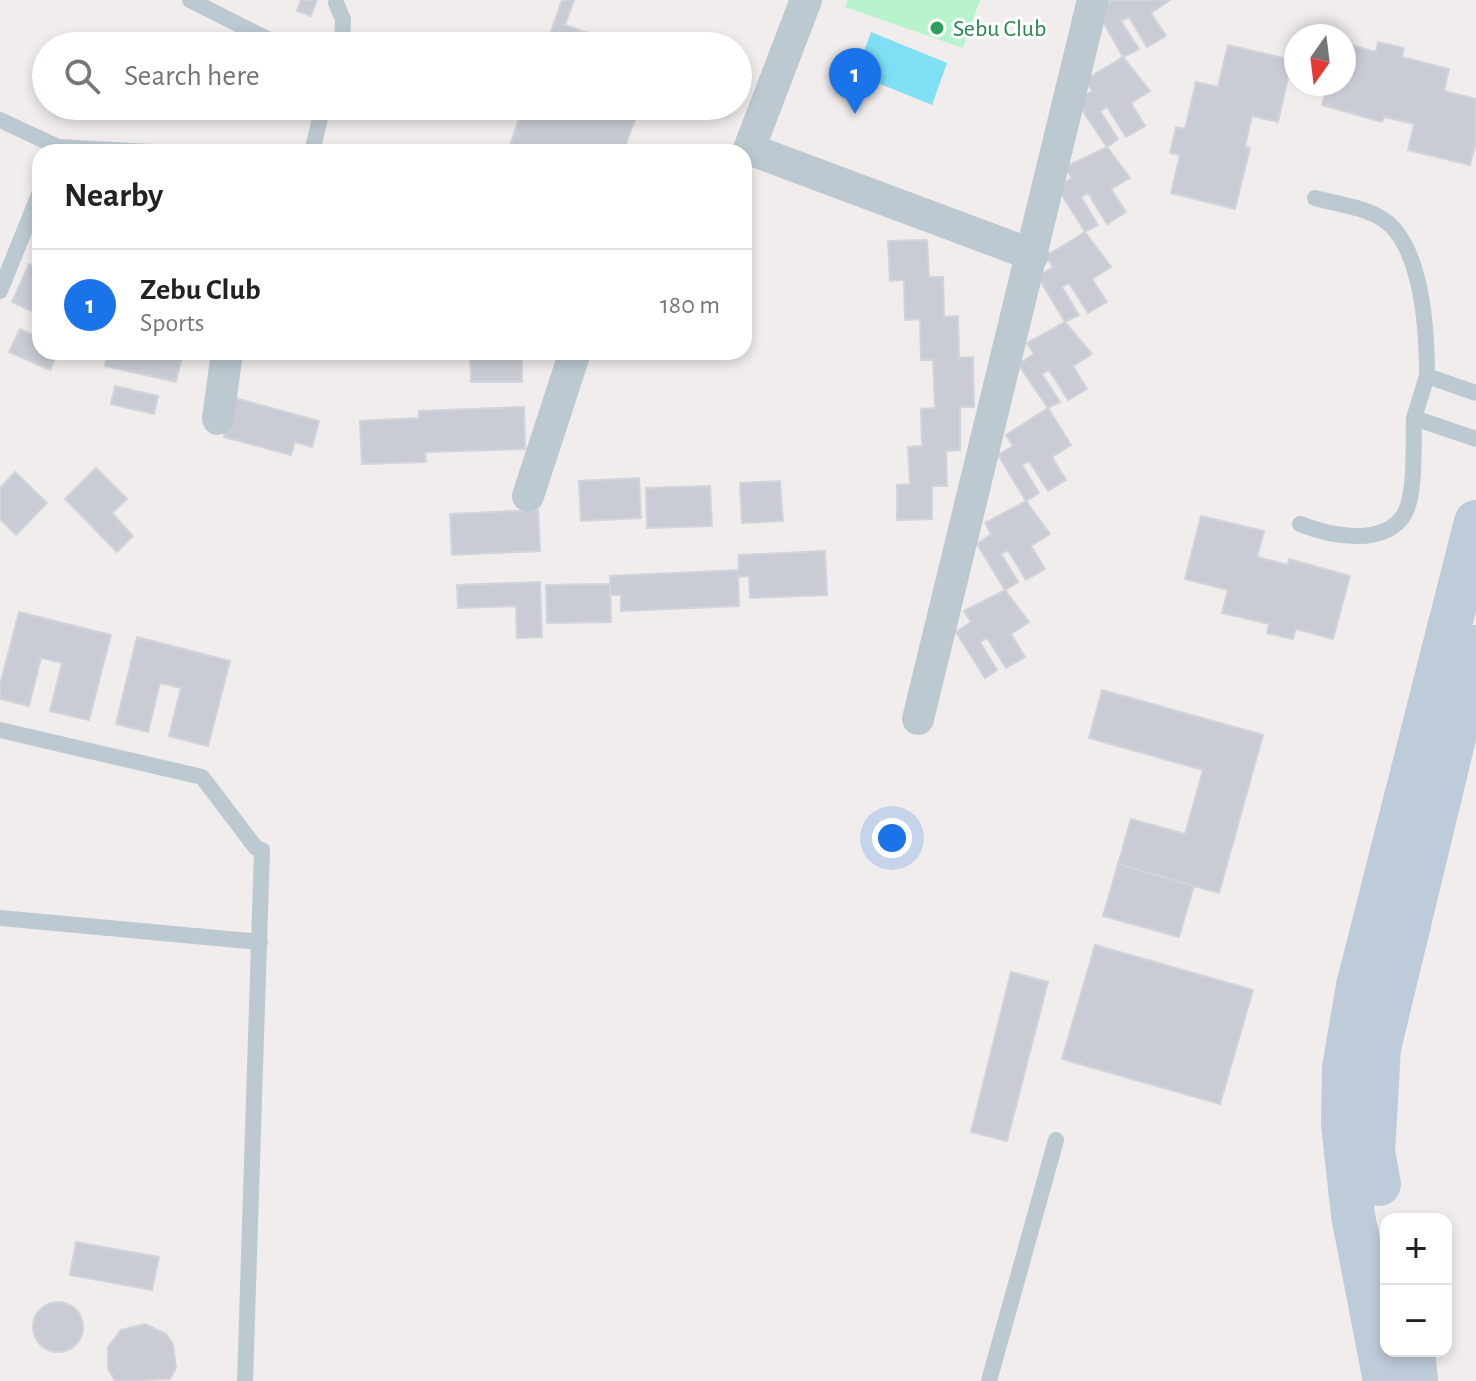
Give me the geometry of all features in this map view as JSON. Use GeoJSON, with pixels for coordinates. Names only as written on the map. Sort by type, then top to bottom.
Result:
{"type":"FeatureCollection","features":[{"type":"Feature","properties":{"kind":"main road"},"geometry":{"type":"LineString","coordinates":[[1385,1381],[1353,1215],[1343,1124],[1344,1068],[1358,986],[1476,522]]}},
{"type":"Feature","properties":{"kind":"main road"},"geometry":{"type":"LineString","coordinates":[[1384,1213],[1373,1152],[1379,1048],[1393,975],[1476,647]]}},
{"type":"Feature","properties":{"kind":"main road"},"geometry":{"type":"LineString","coordinates":[[1414,1357],[1416,1381]]}},
{"type":"Feature","properties":{"kind":"street"},"geometry":{"type":"LineString","coordinates":[[750,144],[806,0]]}},
{"type":"Feature","properties":{"kind":"street"},"geometry":{"type":"LineString","coordinates":[[918,719],[1093,0]]}},
{"type":"Feature","properties":{"kind":"street"},"geometry":{"type":"LineString","coordinates":[[752,153],[1033,255]]}},
{"type":"Feature","properties":{"kind":"street"},"geometry":{"type":"LineString","coordinates":[[218,419],[226,360]]}},
{"type":"Feature","properties":{"kind":"street"},"geometry":{"type":"LineString","coordinates":[[528,496],[572,360]]}},
{"type":"Feature","properties":{"kind":"lane"},"geometry":{"type":"LineString","coordinates":[[190,0],[253,32]]}},
{"type":"Feature","properties":{"kind":"lane"},"geometry":{"type":"LineString","coordinates":[[336,3],[343,19],[343,32]]}},
{"type":"Feature","properties":{"kind":"lane"},"geometry":{"type":"LineString","coordinates":[[0,120],[47,144]]}},
{"type":"Feature","properties":{"kind":"lane"},"geometry":{"type":"LineString","coordinates":[[314,144],[320,120]]}},
{"type":"Feature","properties":{"kind":"lane"},"geometry":{"type":"LineString","coordinates":[[1300,524],[1324,533],[1356,536],[1393,526],[1406,512],[1414,418],[1427,376],[1427,324],[1410,259],[1394,228],[1380,217],[1315,198]]}},
{"type":"Feature","properties":{"kind":"lane"},"geometry":{"type":"LineString","coordinates":[[0,291],[32,212]]}},
{"type":"Feature","properties":{"kind":"lane"},"geometry":{"type":"LineString","coordinates":[[1427,376],[1476,393]]}},
{"type":"Feature","properties":{"kind":"lane"},"geometry":{"type":"LineString","coordinates":[[1414,418],[1476,439]]}},
{"type":"Feature","properties":{"kind":"lane"},"geometry":{"type":"LineString","coordinates":[[0,730],[202,777],[256,848],[262,850],[245,1381]]}},
{"type":"Feature","properties":{"kind":"lane"},"geometry":{"type":"LineString","coordinates":[[0,918],[260,942]]}},
{"type":"Feature","properties":{"kind":"lane"},"geometry":{"type":"LineString","coordinates":[[989,1381],[1056,1140]]}},
{"type":"Feature","properties":{"kind":"green space","name":"Sebu Club"},"geometry":{"type":"Polygon","coordinates":[[[848,0],[980,0],[963,48],[845,7],[848,0]]]}},
{"type":"Feature","properties":{"kind":"water"},"geometry":{"type":"Polygon","coordinates":[[[871,32],[947,63],[932,105],[856,74],[871,32]]]}},
{"type":"Feature","properties":{"kind":"building"},"geometry":{"type":"Polygon","coordinates":[[[301,0],[317,0],[311,16],[297,11],[301,0]]]}},
{"type":"Feature","properties":{"kind":"building"},"geometry":{"type":"Polygon","coordinates":[[[562,0],[574,0],[565,25],[585,32],[551,32],[562,0]]]}},
{"type":"Feature","properties":{"kind":"building"},"geometry":{"type":"Polygon","coordinates":[[[1112,0],[1170,0],[1151,13],[1166,36],[1147,47],[1129,17],[1121,21],[1139,49],[1123,57],[1097,11],[1112,0]]]}},
{"type":"Feature","properties":{"kind":"building"},"geometry":{"type":"Polygon","coordinates":[[[1378,42],[1404,48],[1402,57],[1449,69],[1444,91],[1476,99],[1476,142],[1470,165],[1408,150],[1414,124],[1384,117],[1382,122],[1322,105],[1324,96],[1356,96],[1356,46],[1376,52],[1378,42]]]}},
{"type":"Feature","properties":{"kind":"building"},"geometry":{"type":"Polygon","coordinates":[[[1228,45],[1284,58],[1284,95],[1278,122],[1252,116],[1245,147],[1250,148],[1235,209],[1171,193],[1180,155],[1170,153],[1176,127],[1185,129],[1196,82],[1218,87],[1228,45]]]}},
{"type":"Feature","properties":{"kind":"building"},"geometry":{"type":"Polygon","coordinates":[[[1123,57],[1150,91],[1131,103],[1145,126],[1126,137],[1107,107],[1100,111],[1118,139],[1107,147],[1076,101],[1092,91],[1085,80],[1123,57]]]}},
{"type":"Feature","properties":{"kind":"building"},"geometry":{"type":"Polygon","coordinates":[[[519,120],[635,120],[626,144],[510,144],[519,120]]]}},
{"type":"Feature","properties":{"kind":"building"},"geometry":{"type":"Polygon","coordinates":[[[1107,147],[1130,178],[1111,189],[1126,212],[1107,224],[1088,193],[1081,197],[1098,225],[1085,232],[1057,187],[1072,178],[1065,167],[1107,147]]]}},
{"type":"Feature","properties":{"kind":"building"},"geometry":{"type":"Polygon","coordinates":[[[1085,232],[1111,267],[1092,279],[1107,302],[1088,313],[1069,283],[1062,287],[1079,315],[1065,322],[1038,277],[1053,267],[1046,256],[1085,232]]]}},
{"type":"Feature","properties":{"kind":"building"},"geometry":{"type":"Polygon","coordinates":[[[927,240],[929,277],[943,277],[944,317],[958,316],[959,358],[973,357],[974,407],[960,407],[960,450],[946,451],[947,486],[932,486],[932,519],[897,520],[897,485],[910,484],[908,447],[922,446],[921,409],[935,408],[933,360],[921,360],[920,319],[905,320],[904,280],[890,281],[888,241],[927,240]]]}},
{"type":"Feature","properties":{"kind":"building"},"geometry":{"type":"Polygon","coordinates":[[[29,264],[32,265],[32,311],[12,302],[29,264]]]}},
{"type":"Feature","properties":{"kind":"building"},"geometry":{"type":"Polygon","coordinates":[[[1065,322],[1092,354],[1073,366],[1087,389],[1068,400],[1049,370],[1042,374],[1060,402],[1048,408],[1018,364],[1034,354],[1027,343],[1065,322]]]}},
{"type":"Feature","properties":{"kind":"building"},"geometry":{"type":"Polygon","coordinates":[[[20,329],[32,334],[32,360],[54,360],[50,370],[9,352],[20,329]]]}},
{"type":"Feature","properties":{"kind":"building"},"geometry":{"type":"Polygon","coordinates":[[[106,360],[181,360],[176,382],[105,366],[106,360]]]}},
{"type":"Feature","properties":{"kind":"building"},"geometry":{"type":"Polygon","coordinates":[[[470,360],[522,360],[522,382],[471,382],[470,360]]]}},
{"type":"Feature","properties":{"kind":"building"},"geometry":{"type":"Polygon","coordinates":[[[115,386],[158,396],[154,414],[111,404],[115,386]]]}},
{"type":"Feature","properties":{"kind":"building"},"geometry":{"type":"Polygon","coordinates":[[[235,398],[319,421],[312,447],[295,442],[291,455],[224,437],[235,398]]]}},
{"type":"Feature","properties":{"kind":"building"},"geometry":{"type":"Polygon","coordinates":[[[524,407],[525,449],[425,452],[426,462],[362,464],[360,421],[419,418],[419,411],[524,407]]]}},
{"type":"Feature","properties":{"kind":"building"},"geometry":{"type":"Polygon","coordinates":[[[1048,408],[1071,445],[1052,457],[1066,480],[1048,491],[1029,461],[1022,465],[1039,493],[1026,501],[998,455],[1013,446],[1006,435],[1048,408]]]}},
{"type":"Feature","properties":{"kind":"building"},"geometry":{"type":"Polygon","coordinates":[[[96,468],[127,499],[112,513],[133,536],[117,552],[65,499],[96,468]]]}},
{"type":"Feature","properties":{"kind":"building"},"geometry":{"type":"Polygon","coordinates":[[[15,472],[47,503],[16,535],[0,519],[0,488],[15,472]]]}},
{"type":"Feature","properties":{"kind":"building"},"geometry":{"type":"Polygon","coordinates":[[[639,478],[641,518],[581,521],[579,481],[639,478]]]}},
{"type":"Feature","properties":{"kind":"building"},"geometry":{"type":"Polygon","coordinates":[[[780,481],[783,521],[742,523],[740,483],[780,481]]]}},
{"type":"Feature","properties":{"kind":"building"},"geometry":{"type":"Polygon","coordinates":[[[710,486],[712,526],[647,528],[646,488],[710,486]]]}},
{"type":"Feature","properties":{"kind":"building"},"geometry":{"type":"Polygon","coordinates":[[[1026,501],[1050,534],[1031,546],[1045,569],[1026,580],[1008,550],[1001,554],[1018,582],[1005,590],[977,544],[991,534],[985,523],[1026,501]]]}},
{"type":"Feature","properties":{"kind":"building"},"geometry":{"type":"Polygon","coordinates":[[[538,510],[540,551],[452,555],[450,514],[538,510]]]}},
{"type":"Feature","properties":{"kind":"building"},"geometry":{"type":"Polygon","coordinates":[[[1201,516],[1264,531],[1257,557],[1288,565],[1289,559],[1350,576],[1333,639],[1296,629],[1293,639],[1267,633],[1269,624],[1222,613],[1228,590],[1185,579],[1201,516]]]}},
{"type":"Feature","properties":{"kind":"building"},"geometry":{"type":"Polygon","coordinates":[[[825,551],[827,595],[750,598],[749,576],[738,577],[739,555],[825,551]]]}},
{"type":"Feature","properties":{"kind":"building"},"geometry":{"type":"Polygon","coordinates":[[[738,570],[739,606],[621,611],[621,595],[610,595],[610,576],[738,570]]]}},
{"type":"Feature","properties":{"kind":"building"},"geometry":{"type":"Polygon","coordinates":[[[540,582],[542,637],[517,638],[516,606],[458,608],[457,585],[540,582]]]}},
{"type":"Feature","properties":{"kind":"building"},"geometry":{"type":"Polygon","coordinates":[[[610,584],[611,622],[547,623],[546,585],[610,584]]]}},
{"type":"Feature","properties":{"kind":"building"},"geometry":{"type":"Polygon","coordinates":[[[1005,590],[1029,622],[1011,634],[1025,657],[1006,668],[987,638],[980,642],[997,670],[985,678],[956,632],[971,622],[964,611],[1005,590]]]}},
{"type":"Feature","properties":{"kind":"building"},"geometry":{"type":"Polygon","coordinates":[[[19,612],[111,635],[89,720],[50,711],[62,663],[41,658],[29,706],[0,699],[0,685],[19,612]]]}},
{"type":"Feature","properties":{"kind":"building"},"geometry":{"type":"Polygon","coordinates":[[[137,637],[230,661],[208,746],[169,736],[181,688],[160,683],[148,732],[116,724],[137,637]]]}},
{"type":"Feature","properties":{"kind":"building"},"geometry":{"type":"Polygon","coordinates":[[[1102,690],[1263,735],[1219,893],[1118,864],[1131,819],[1185,834],[1203,770],[1089,738],[1102,690]]]}},
{"type":"Feature","properties":{"kind":"building"},"geometry":{"type":"Polygon","coordinates":[[[1118,864],[1194,886],[1179,937],[1103,916],[1118,864]]]}},
{"type":"Feature","properties":{"kind":"building"},"geometry":{"type":"Polygon","coordinates":[[[1095,945],[1253,990],[1220,1104],[1062,1059],[1095,945]]]}},
{"type":"Feature","properties":{"kind":"building"},"geometry":{"type":"Polygon","coordinates":[[[1011,972],[1048,982],[1007,1141],[971,1132],[1011,972]]]}},
{"type":"Feature","properties":{"kind":"building"},"geometry":{"type":"Polygon","coordinates":[[[76,1242],[159,1257],[152,1290],[70,1275],[76,1242]]]}},
{"type":"Feature","properties":{"kind":"building"},"geometry":{"type":"Polygon","coordinates":[[[58,1302],[76,1309],[83,1327],[76,1345],[58,1352],[40,1345],[33,1327],[40,1309],[58,1302]]]}},
{"type":"Feature","properties":{"kind":"building"},"geometry":{"type":"Polygon","coordinates":[[[145,1324],[166,1334],[173,1344],[176,1368],[170,1379],[115,1381],[108,1369],[108,1347],[121,1330],[145,1324]]]}},
{"type":"Feature","properties":{"kind":"place","name":"Sebu Club"},"geometry":{"type":"Point","coordinates":[937,28]}},
{"type":"Feature","properties":{"kind":"place","name":"Zebu Club"},"geometry":{"type":"Point","coordinates":[855,114]}}]}
